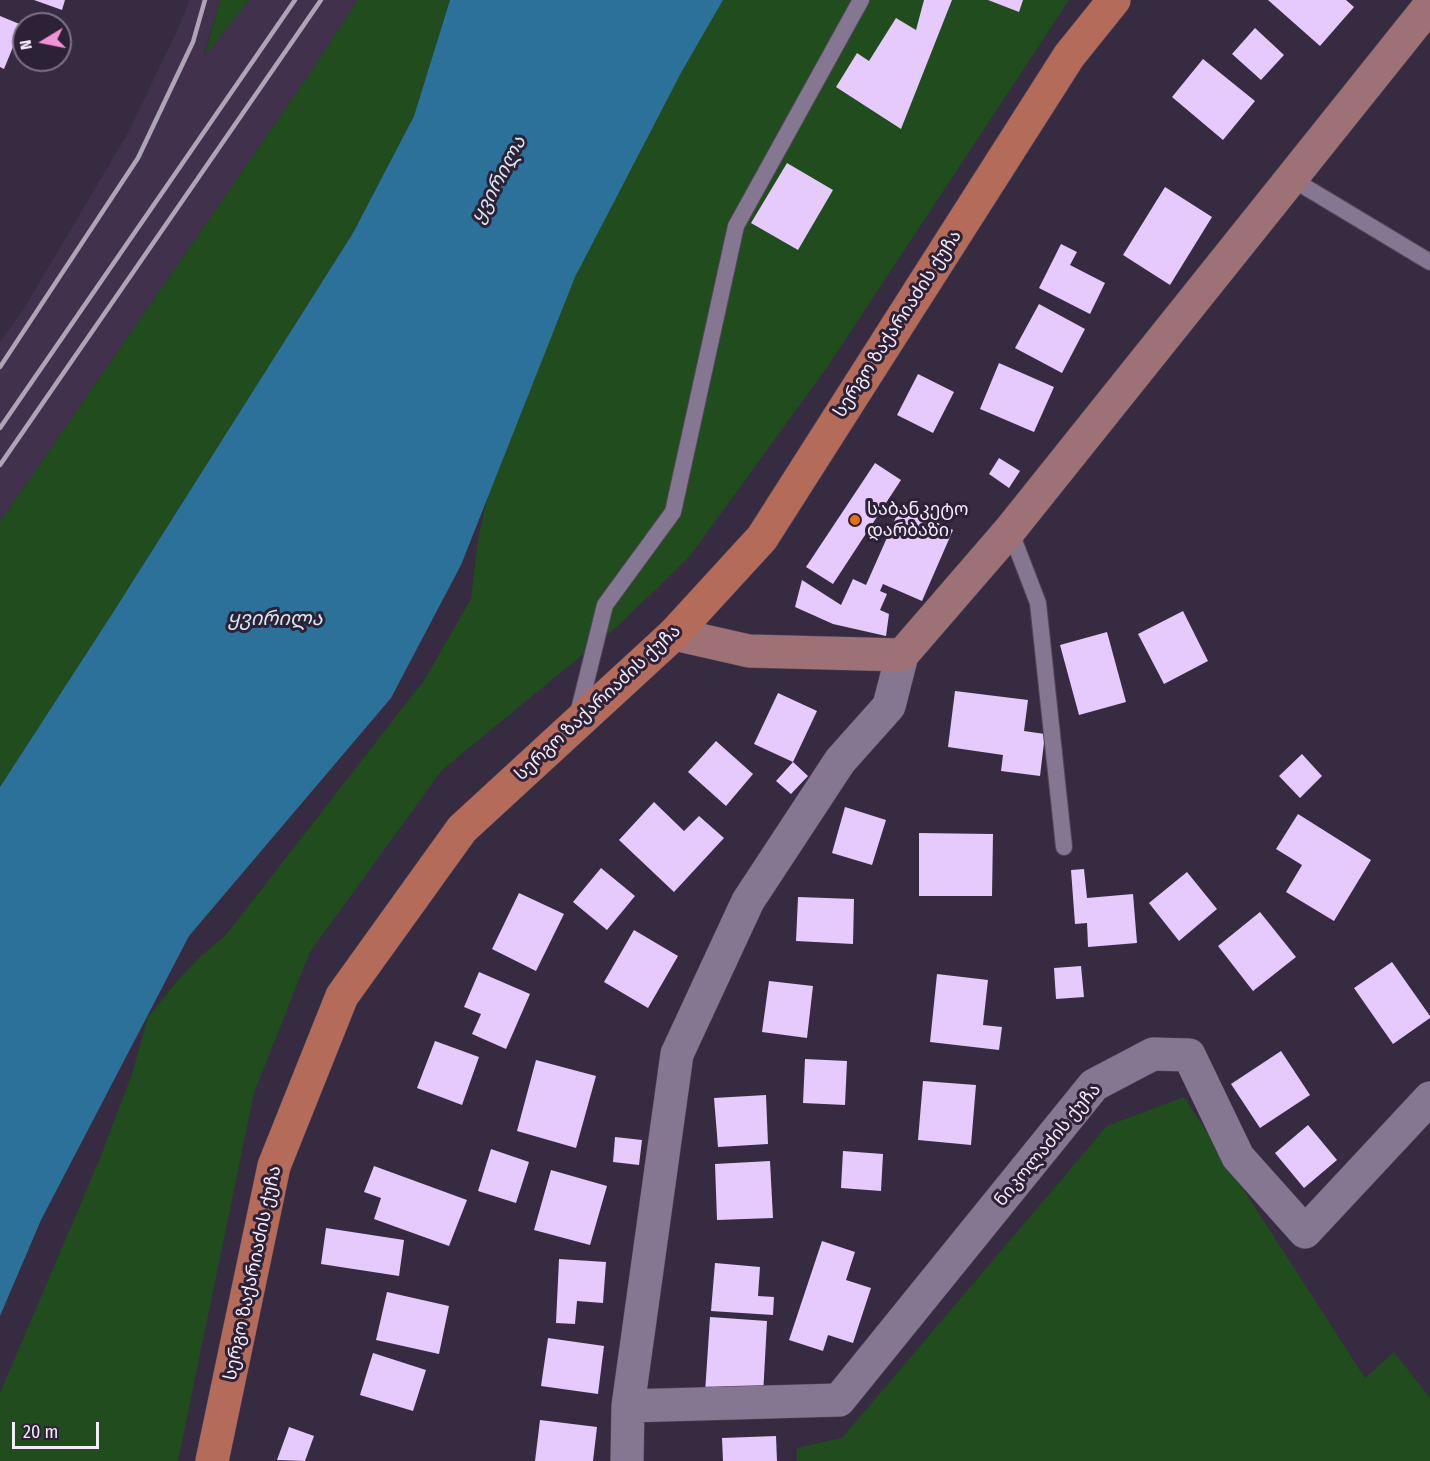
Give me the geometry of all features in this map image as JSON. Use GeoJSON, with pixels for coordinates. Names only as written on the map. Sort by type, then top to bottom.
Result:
{"type":"FeatureCollection","features":[{"type":"Feature","properties":{"kind":"main road","name":"სერგო ზაქარიაძის ქუჩა"},"geometry":{"type":"LineString","coordinates":[[212,1461],[274,1166],[342,996],[462,829],[674,634],[762,538],[1069,56],[1114,0]]}},
{"type":"Feature","properties":{"kind":"main road"},"geometry":{"type":"LineString","coordinates":[[674,634],[749,651],[902,655],[1010,530],[1430,5]]}},
{"type":"Feature","properties":{"kind":"street"},"geometry":{"type":"LineString","coordinates":[[627,1461],[628,1407],[677,1054],[748,901],[840,761],[889,706],[902,655]]}},
{"type":"Feature","properties":{"kind":"street","name":"ნიკოლაძის ქუჩა"},"geometry":{"type":"LineString","coordinates":[[628,1407],[839,1400],[1094,1085],[1153,1054],[1189,1054],[1238,1157],[1305,1232],[1430,1098]]}},
{"type":"Feature","properties":{"kind":"lane"},"geometry":{"type":"LineString","coordinates":[[575,724],[605,605],[673,512],[736,226],[861,0]]}},
{"type":"Feature","properties":{"kind":"lane"},"geometry":{"type":"LineString","coordinates":[[1292,179],[1430,262]]}},
{"type":"Feature","properties":{"kind":"lane"},"geometry":{"type":"LineString","coordinates":[[1010,530],[1038,603],[1064,847]]}},
{"type":"Feature","properties":{"kind":"shaded area"},"geometry":{"type":"Polygon","coordinates":[[[189,0],[220,0],[204,54],[249,0],[358,0],[311,72],[0,522],[0,342],[25,307],[129,131],[184,16],[189,0]]]}},
{"type":"Feature","properties":{"kind":"green space"},"geometry":{"type":"Polygon","coordinates":[[[220,0],[249,0],[204,57],[220,0]]]}},
{"type":"Feature","properties":{"kind":"green space"},"geometry":{"type":"Polygon","coordinates":[[[358,0],[450,0],[414,116],[353,233],[0,787],[0,522],[311,72],[358,0]]]}},
{"type":"Feature","properties":{"kind":"green space"},"geometry":{"type":"Polygon","coordinates":[[[670,0],[1069,0],[828,366],[690,556],[620,624],[442,770],[310,952],[254,1093],[178,1461],[0,1461],[0,1393],[99,1161],[132,1074],[148,1017],[177,981],[226,935],[425,679],[471,599],[478,539],[495,466],[556,324],[657,54],[670,0]]]}},
{"type":"Feature","properties":{"kind":"green space"},"geometry":{"type":"Polygon","coordinates":[[[1184,1097],[1365,1378],[1394,1352],[1430,1398],[1430,1461],[797,1461],[797,1448],[842,1438],[1107,1126],[1184,1097]]]}},
{"type":"Feature","properties":{"kind":"water","name":"ყვირილა"},"geometry":{"type":"Polygon","coordinates":[[[450,0],[723,0],[682,71],[575,277],[461,565],[391,698],[189,936],[41,1220],[0,1316],[0,787],[353,233],[414,116],[450,0]]]}},
{"type":"Feature","properties":{"kind":"building"},"geometry":{"type":"Polygon","coordinates":[[[34,0],[65,0],[62,10],[34,0]]]}},
{"type":"Feature","properties":{"kind":"building"},"geometry":{"type":"Polygon","coordinates":[[[924,0],[952,0],[901,129],[836,87],[857,53],[869,61],[896,18],[916,30],[924,0]]]}},
{"type":"Feature","properties":{"kind":"building"},"geometry":{"type":"Polygon","coordinates":[[[988,0],[1023,0],[1019,12],[988,0]]]}},
{"type":"Feature","properties":{"kind":"building"},"geometry":{"type":"Polygon","coordinates":[[[1268,0],[1346,0],[1354,7],[1320,46],[1268,0]]]}},
{"type":"Feature","properties":{"kind":"building"},"geometry":{"type":"Polygon","coordinates":[[[0,16],[12,21],[12,49],[4,69],[0,67],[0,16]]]}},
{"type":"Feature","properties":{"kind":"building"},"geometry":{"type":"Polygon","coordinates":[[[1255,28],[1284,55],[1261,80],[1232,54],[1255,28]]]}},
{"type":"Feature","properties":{"kind":"building"},"geometry":{"type":"Polygon","coordinates":[[[1203,59],[1255,101],[1223,140],[1172,97],[1203,59]]]}},
{"type":"Feature","properties":{"kind":"building"},"geometry":{"type":"Polygon","coordinates":[[[787,163],[833,190],[798,250],[751,223],[787,163]]]}},
{"type":"Feature","properties":{"kind":"building"},"geometry":{"type":"Polygon","coordinates":[[[1165,187],[1212,217],[1170,285],[1123,255],[1165,187]]]}},
{"type":"Feature","properties":{"kind":"building"},"geometry":{"type":"Polygon","coordinates":[[[1061,244],[1077,252],[1070,265],[1105,283],[1090,314],[1039,288],[1061,244]]]}},
{"type":"Feature","properties":{"kind":"building"},"geometry":{"type":"Polygon","coordinates":[[[1039,304],[1085,329],[1062,373],[1015,348],[1039,304]]]}},
{"type":"Feature","properties":{"kind":"building"},"geometry":{"type":"Polygon","coordinates":[[[999,363],[1054,387],[1034,432],[980,409],[999,363]]]}},
{"type":"Feature","properties":{"kind":"building"},"geometry":{"type":"Polygon","coordinates":[[[918,374],[954,392],[933,433],[897,415],[918,374]]]}},
{"type":"Feature","properties":{"kind":"building"},"geometry":{"type":"Polygon","coordinates":[[[999,458],[1020,471],[1009,488],[989,474],[999,458]]]}},
{"type":"Feature","properties":{"kind":"building"},"geometry":{"type":"Polygon","coordinates":[[[875,463],[901,480],[833,584],[806,567],[875,463]]]}},
{"type":"Feature","properties":{"kind":"building"},"geometry":{"type":"Polygon","coordinates":[[[901,506],[953,530],[922,601],[883,584],[880,591],[887,594],[880,610],[889,614],[886,636],[833,624],[795,607],[802,580],[841,605],[853,579],[866,585],[901,506]]]}},
{"type":"Feature","properties":{"kind":"building"},"geometry":{"type":"Polygon","coordinates":[[[1183,611],[1208,661],[1164,684],[1138,634],[1183,611]]]}},
{"type":"Feature","properties":{"kind":"building"},"geometry":{"type":"Polygon","coordinates":[[[1107,632],[1126,702],[1079,715],[1060,645],[1107,632]]]}},
{"type":"Feature","properties":{"kind":"building"},"geometry":{"type":"Polygon","coordinates":[[[955,691],[1028,700],[1024,731],[1045,734],[1040,776],[1001,771],[1003,755],[948,747],[955,691]]]}},
{"type":"Feature","properties":{"kind":"building"},"geometry":{"type":"Polygon","coordinates":[[[778,693],[817,711],[793,762],[754,744],[778,693]]]}},
{"type":"Feature","properties":{"kind":"building"},"geometry":{"type":"Polygon","coordinates":[[[716,741],[753,774],[726,806],[688,772],[716,741]]]}},
{"type":"Feature","properties":{"kind":"building"},"geometry":{"type":"Polygon","coordinates":[[[1302,754],[1322,776],[1300,798],[1279,776],[1302,754]]]}},
{"type":"Feature","properties":{"kind":"building"},"geometry":{"type":"Polygon","coordinates":[[[793,762],[808,776],[791,794],[776,781],[793,762]]]}},
{"type":"Feature","properties":{"kind":"building"},"geometry":{"type":"Polygon","coordinates":[[[654,802],[684,831],[699,816],[724,838],[674,892],[619,840],[654,802]]]}},
{"type":"Feature","properties":{"kind":"building"},"geometry":{"type":"Polygon","coordinates":[[[845,807],[886,820],[872,865],[832,853],[845,807]]]}},
{"type":"Feature","properties":{"kind":"building"},"geometry":{"type":"Polygon","coordinates":[[[1298,814],[1371,860],[1334,921],[1286,892],[1302,865],[1276,849],[1298,814]]]}},
{"type":"Feature","properties":{"kind":"building"},"geometry":{"type":"Polygon","coordinates":[[[919,833],[993,834],[992,896],[919,896],[919,833]]]}},
{"type":"Feature","properties":{"kind":"building"},"geometry":{"type":"Polygon","coordinates":[[[601,868],[635,896],[607,930],[573,902],[601,868]]]}},
{"type":"Feature","properties":{"kind":"building"},"geometry":{"type":"Polygon","coordinates":[[[1084,869],[1087,898],[1133,894],[1137,943],[1088,947],[1087,923],[1075,924],[1071,870],[1084,869]]]}},
{"type":"Feature","properties":{"kind":"building"},"geometry":{"type":"Polygon","coordinates":[[[1187,872],[1217,909],[1179,941],[1149,903],[1187,872]]]}},
{"type":"Feature","properties":{"kind":"building"},"geometry":{"type":"Polygon","coordinates":[[[519,893],[564,914],[536,971],[492,949],[519,893]]]}},
{"type":"Feature","properties":{"kind":"building"},"geometry":{"type":"Polygon","coordinates":[[[798,897],[854,899],[853,944],[796,941],[798,897]]]}},
{"type":"Feature","properties":{"kind":"building"},"geometry":{"type":"Polygon","coordinates":[[[1260,912],[1296,957],[1253,991],[1218,946],[1260,912]]]}},
{"type":"Feature","properties":{"kind":"building"},"geometry":{"type":"Polygon","coordinates":[[[634,930],[678,956],[648,1008],[604,982],[634,930]]]}},
{"type":"Feature","properties":{"kind":"building"},"geometry":{"type":"Polygon","coordinates":[[[1392,962],[1430,1016],[1393,1044],[1354,988],[1392,962]]]}},
{"type":"Feature","properties":{"kind":"building"},"geometry":{"type":"Polygon","coordinates":[[[1081,966],[1084,997],[1056,999],[1054,968],[1081,966]]]}},
{"type":"Feature","properties":{"kind":"building"},"geometry":{"type":"Polygon","coordinates":[[[479,972],[530,994],[506,1049],[472,1034],[481,1014],[464,1007],[479,972]]]}},
{"type":"Feature","properties":{"kind":"building"},"geometry":{"type":"Polygon","coordinates":[[[937,974],[988,980],[983,1025],[1002,1027],[999,1050],[930,1042],[937,974]]]}},
{"type":"Feature","properties":{"kind":"building"},"geometry":{"type":"Polygon","coordinates":[[[769,981],[813,986],[807,1038],[762,1032],[769,981]]]}},
{"type":"Feature","properties":{"kind":"building"},"geometry":{"type":"Polygon","coordinates":[[[435,1041],[479,1057],[462,1105],[417,1088],[435,1041]]]}},
{"type":"Feature","properties":{"kind":"building"},"geometry":{"type":"Polygon","coordinates":[[[1281,1051],[1310,1095],[1260,1128],[1231,1084],[1281,1051]]]}},
{"type":"Feature","properties":{"kind":"building"},"geometry":{"type":"Polygon","coordinates":[[[805,1059],[847,1061],[845,1105],[803,1103],[805,1059]]]}},
{"type":"Feature","properties":{"kind":"building"},"geometry":{"type":"Polygon","coordinates":[[[536,1060],[596,1076],[576,1148],[517,1131],[536,1060]]]}},
{"type":"Feature","properties":{"kind":"building"},"geometry":{"type":"Polygon","coordinates":[[[923,1081],[976,1085],[971,1145],[918,1140],[923,1081]]]}},
{"type":"Feature","properties":{"kind":"building"},"geometry":{"type":"Polygon","coordinates":[[[766,1095],[768,1144],[718,1147],[714,1098],[766,1095]]]}},
{"type":"Feature","properties":{"kind":"building"},"geometry":{"type":"Polygon","coordinates":[[[1308,1125],[1337,1160],[1304,1188],[1275,1153],[1308,1125]]]}},
{"type":"Feature","properties":{"kind":"building"},"geometry":{"type":"Polygon","coordinates":[[[615,1137],[642,1140],[639,1165],[613,1162],[615,1137]]]}},
{"type":"Feature","properties":{"kind":"building"},"geometry":{"type":"Polygon","coordinates":[[[491,1149],[529,1162],[516,1203],[478,1191],[491,1149]]]}},
{"type":"Feature","properties":{"kind":"building"},"geometry":{"type":"Polygon","coordinates":[[[843,1151],[883,1154],[881,1191],[841,1188],[843,1151]]]}},
{"type":"Feature","properties":{"kind":"building"},"geometry":{"type":"Polygon","coordinates":[[[770,1161],[773,1218],[717,1220],[715,1164],[770,1161]]]}},
{"type":"Feature","properties":{"kind":"building"},"geometry":{"type":"Polygon","coordinates":[[[374,1166],[467,1200],[449,1246],[374,1219],[381,1198],[364,1192],[374,1166]]]}},
{"type":"Feature","properties":{"kind":"building"},"geometry":{"type":"Polygon","coordinates":[[[551,1170],[607,1186],[590,1245],[534,1230],[551,1170]]]}},
{"type":"Feature","properties":{"kind":"building"},"geometry":{"type":"Polygon","coordinates":[[[326,1228],[404,1240],[399,1276],[321,1264],[326,1228]]]}},
{"type":"Feature","properties":{"kind":"building"},"geometry":{"type":"Polygon","coordinates":[[[822,1241],[855,1252],[846,1280],[871,1288],[853,1343],[828,1335],[823,1351],[789,1340],[822,1241]]]}},
{"type":"Feature","properties":{"kind":"building"},"geometry":{"type":"Polygon","coordinates":[[[559,1259],[606,1262],[603,1303],[577,1301],[575,1324],[556,1323],[559,1259]]]}},
{"type":"Feature","properties":{"kind":"building"},"geometry":{"type":"Polygon","coordinates":[[[715,1263],[760,1267],[758,1296],[774,1297],[773,1315],[711,1311],[715,1263]]]}},
{"type":"Feature","properties":{"kind":"building"},"geometry":{"type":"Polygon","coordinates":[[[387,1292],[449,1306],[439,1354],[376,1340],[387,1292]]]}},
{"type":"Feature","properties":{"kind":"building"},"geometry":{"type":"Polygon","coordinates":[[[710,1317],[767,1321],[763,1396],[705,1393],[710,1317]]]}},
{"type":"Feature","properties":{"kind":"building"},"geometry":{"type":"Polygon","coordinates":[[[548,1338],[604,1346],[598,1394],[541,1386],[548,1338]]]}},
{"type":"Feature","properties":{"kind":"building"},"geometry":{"type":"Polygon","coordinates":[[[373,1353],[426,1370],[413,1411],[360,1395],[373,1353]]]}},
{"type":"Feature","properties":{"kind":"building"},"geometry":{"type":"Polygon","coordinates":[[[540,1420],[597,1427],[593,1461],[535,1461],[540,1420]]]}},
{"type":"Feature","properties":{"kind":"building"},"geometry":{"type":"Polygon","coordinates":[[[289,1427],[314,1436],[305,1461],[277,1460],[289,1427]]]}},
{"type":"Feature","properties":{"kind":"building"},"geometry":{"type":"Polygon","coordinates":[[[776,1436],[777,1461],[723,1461],[722,1438],[776,1436]]]}},
{"type":"Feature","properties":{"kind":"railway"},"geometry":{"type":"LineString","coordinates":[[0,367],[138,158],[193,42],[205,0]]}},
{"type":"Feature","properties":{"kind":"railway"},"geometry":{"type":"LineString","coordinates":[[0,428],[295,0]]}},
{"type":"Feature","properties":{"kind":"railway"},"geometry":{"type":"LineString","coordinates":[[0,465],[321,0]]}},
{"type":"Feature","properties":{"kind":"place","name":"საბანკეტო დარბაზი"},"geometry":{"type":"Point","coordinates":[855,520]}}]}
